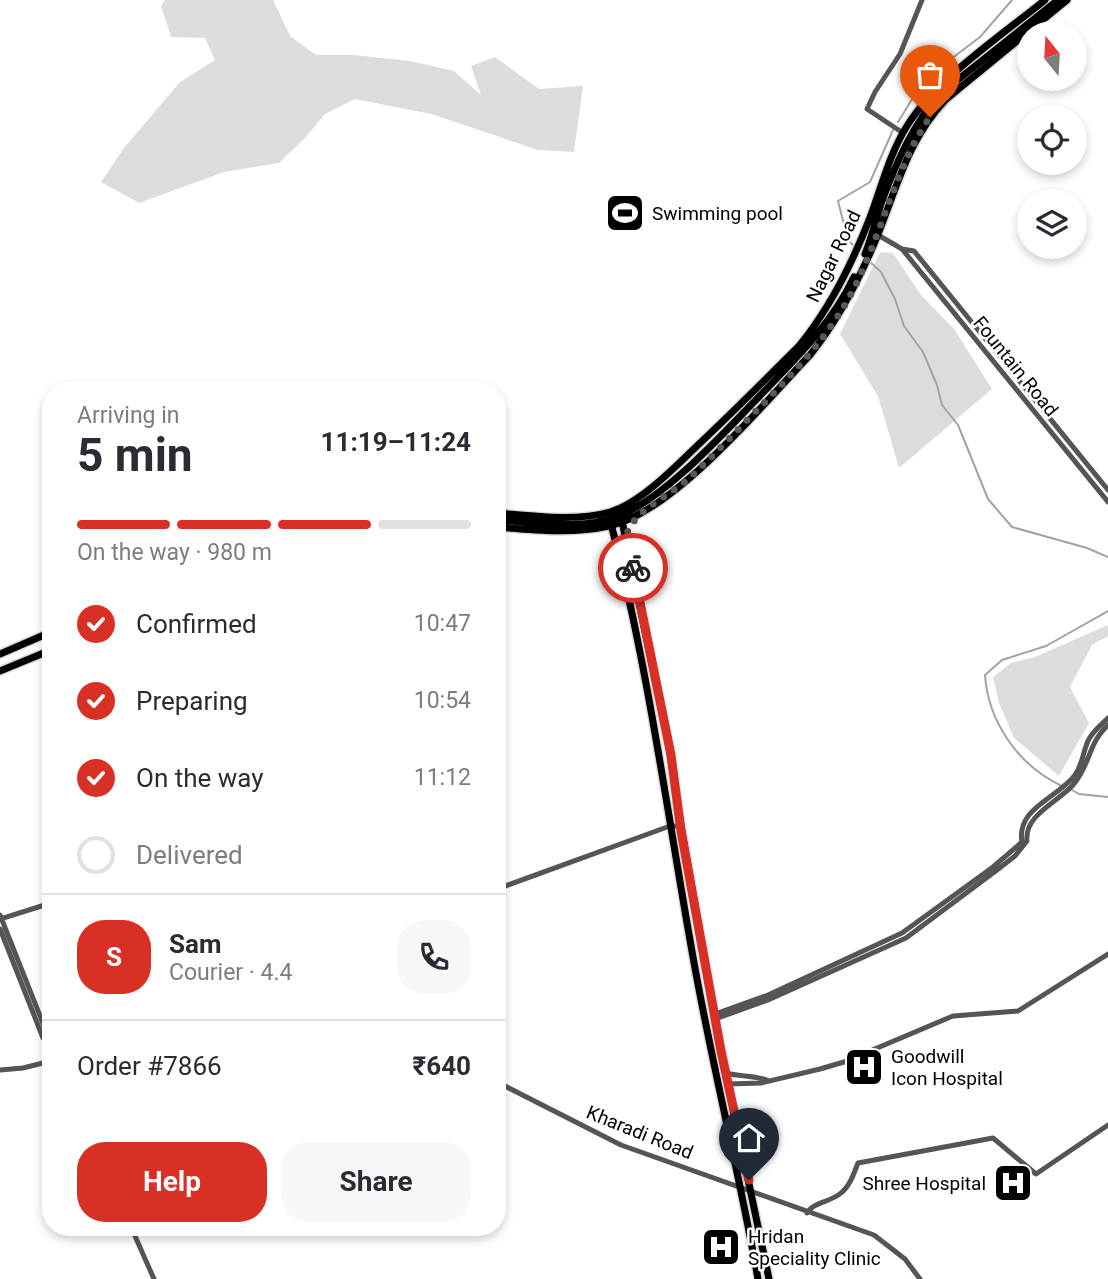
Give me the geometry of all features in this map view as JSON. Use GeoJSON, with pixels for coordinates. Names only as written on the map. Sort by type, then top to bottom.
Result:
{"type":"FeatureCollection","features":[{"type":"Feature","properties":{"kind":"highway","name":"Nagar Road"},"geometry":{"type":"LineString","coordinates":[[506,513],[575,516],[596,515],[617,509],[653,486],[720,424],[799,346],[827,307],[857,248],[903,133],[919,108],[936,90],[1045,0]]}},
{"type":"Feature","properties":{"kind":"highway","name":"Nagar Road"},"geometry":{"type":"LineString","coordinates":[[874,234],[909,152],[930,117],[953,93],[1067,0]]}},
{"type":"Feature","properties":{"kind":"highway"},"geometry":{"type":"LineString","coordinates":[[769,1279],[715,1017],[669,746],[621,519],[698,458],[813,341],[866,257],[882,200],[916,124],[940,94],[1056,2]]}},
{"type":"Feature","properties":{"kind":"highway"},"geometry":{"type":"LineString","coordinates":[[869,218],[874,234]]}},
{"type":"Feature","properties":{"kind":"highway","name":"Nagar Road"},"geometry":{"type":"LineString","coordinates":[[506,527],[576,530],[636,516],[662,500],[686,481],[810,355],[839,314],[866,257]]}},
{"type":"Feature","properties":{"kind":"highway"},"geometry":{"type":"LineString","coordinates":[[626,538],[636,516]]}},
{"type":"Feature","properties":{"kind":"highway"},"geometry":{"type":"LineString","coordinates":[[506,521],[559,524],[611,522],[659,748],[670,829],[710,1053],[758,1279]]}},
{"type":"Feature","properties":{"kind":"highway"},"geometry":{"type":"LineString","coordinates":[[0,654],[42,636]]}},
{"type":"Feature","properties":{"kind":"highway"},"geometry":{"type":"LineString","coordinates":[[0,671],[42,654]]}},
{"type":"Feature","properties":{"kind":"street"},"geometry":{"type":"LineString","coordinates":[[903,133],[867,109],[872,96],[900,54],[922,0]]}},
{"type":"Feature","properties":{"kind":"street","name":"Fountain Road"},"geometry":{"type":"LineString","coordinates":[[874,234],[902,249],[914,251],[1108,490]]}},
{"type":"Feature","properties":{"kind":"street","name":"Fountain Road"},"geometry":{"type":"LineString","coordinates":[[902,249],[1108,502]]}},
{"type":"Feature","properties":{"kind":"street"},"geometry":{"type":"LineString","coordinates":[[980,347],[987,341]]}},
{"type":"Feature","properties":{"kind":"street"},"geometry":{"type":"LineString","coordinates":[[1071,783],[1089,739],[1108,718]]}},
{"type":"Feature","properties":{"kind":"street"},"geometry":{"type":"LineString","coordinates":[[715,1017],[902,933],[1022,842],[1022,825],[1027,816],[1061,792],[1084,770],[1092,744],[1108,725]]}},
{"type":"Feature","properties":{"kind":"street"},"geometry":{"type":"LineString","coordinates":[[506,885],[661,830],[681,828]]}},
{"type":"Feature","properties":{"kind":"street"},"geometry":{"type":"LineString","coordinates":[[42,905],[0,917],[42,1022]]}},
{"type":"Feature","properties":{"kind":"street"},"geometry":{"type":"LineString","coordinates":[[0,929],[42,1036]]}},
{"type":"Feature","properties":{"kind":"street"},"geometry":{"type":"LineString","coordinates":[[728,1084],[761,1083],[844,1062],[953,1016],[1018,1011],[1108,954]]}},
{"type":"Feature","properties":{"kind":"street"},"geometry":{"type":"LineString","coordinates":[[0,1070],[42,1063]]}},
{"type":"Feature","properties":{"kind":"street"},"geometry":{"type":"LineString","coordinates":[[726,1073],[769,1081]]}},
{"type":"Feature","properties":{"kind":"street","name":"Kharadi Road"},"geometry":{"type":"LineString","coordinates":[[506,1087],[612,1141],[874,1235],[905,1259],[920,1279]]}},
{"type":"Feature","properties":{"kind":"street"},"geometry":{"type":"LineString","coordinates":[[807,1213],[810,1208],[845,1191],[858,1163],[993,1138],[1035,1174],[1108,1125]]}},
{"type":"Feature","properties":{"kind":"street"},"geometry":{"type":"LineString","coordinates":[[135,1236],[154,1279]]}},
{"type":"Feature","properties":{"kind":"shaded area"},"geometry":{"type":"Polygon","coordinates":[[[165,0],[273,0],[290,36],[316,55],[354,55],[410,61],[454,71],[481,95],[471,66],[495,57],[539,89],[583,86],[574,152],[538,150],[431,114],[355,99],[325,114],[279,163],[224,172],[139,203],[101,182],[124,148],[180,82],[215,60],[205,38],[171,37],[161,6],[165,0]]]}},
{"type":"Feature","properties":{"kind":"shaded area","name":"Swimming pool"},"geometry":{"type":"Polygon","coordinates":[[[639,200],[643,212],[610,227],[607,214],[639,200]]]}},
{"type":"Feature","properties":{"kind":"shaded area"},"geometry":{"type":"Polygon","coordinates":[[[880,252],[893,253],[921,295],[954,329],[992,389],[899,468],[878,396],[840,334],[880,252]]]}},
{"type":"Feature","properties":{"kind":"shaded area"},"geometry":{"type":"Polygon","coordinates":[[[1108,625],[1108,636],[1092,645],[1070,687],[1089,723],[1059,776],[1014,738],[999,703],[993,677],[1011,663],[1035,657],[1108,625]]]}},
{"type":"Feature","properties":{"kind":"waterway"},"geometry":{"type":"LineString","coordinates":[[898,122],[914,96],[947,62],[980,37],[1012,0]]}},
{"type":"Feature","properties":{"kind":"waterway"},"geometry":{"type":"LineString","coordinates":[[855,247],[848,240],[838,201],[870,182],[893,130]]}},
{"type":"Feature","properties":{"kind":"waterway"},"geometry":{"type":"LineString","coordinates":[[869,261],[881,272],[895,299],[904,326],[923,352],[942,405],[958,425],[988,499],[1012,527],[1087,548],[1108,557]]}},
{"type":"Feature","properties":{"kind":"waterway"},"geometry":{"type":"LineString","coordinates":[[1060,785],[1031,766],[1008,740],[992,709],[985,675],[1002,660],[1046,646],[1108,611]]}},
{"type":"Feature","properties":{"kind":"waterway"},"geometry":{"type":"LineString","coordinates":[[1072,790],[1079,794],[1108,797]]}},
{"type":"Feature","properties":{"kind":"way so far"},"geometry":{"type":"LineString","coordinates":[[633,568],[626,538],[636,516],[686,481],[810,355],[826,335],[853,291],[875,243],[909,152],[930,117]]}},
{"type":"Feature","properties":{"kind":"place","name":"Swimming pool"},"geometry":{"type":"Point","coordinates":[625,213]}},
{"type":"Feature","properties":{"kind":"place","name":"Goodwill Icon Hospital"},"geometry":{"type":"Point","coordinates":[864,1067]}},
{"type":"Feature","properties":{"kind":"place","name":"Shree Hospital"},"geometry":{"type":"Point","coordinates":[1013,1183]}},
{"type":"Feature","properties":{"kind":"place","name":"Hridan Speciality Clinic"},"geometry":{"type":"Point","coordinates":[721,1247]}},
{"type":"Feature","properties":{"kind":"route"},"geometry":{"type":"LineString","coordinates":[[633,568],[674,769],[681,831],[721,1051],[749,1180]]}}]}
